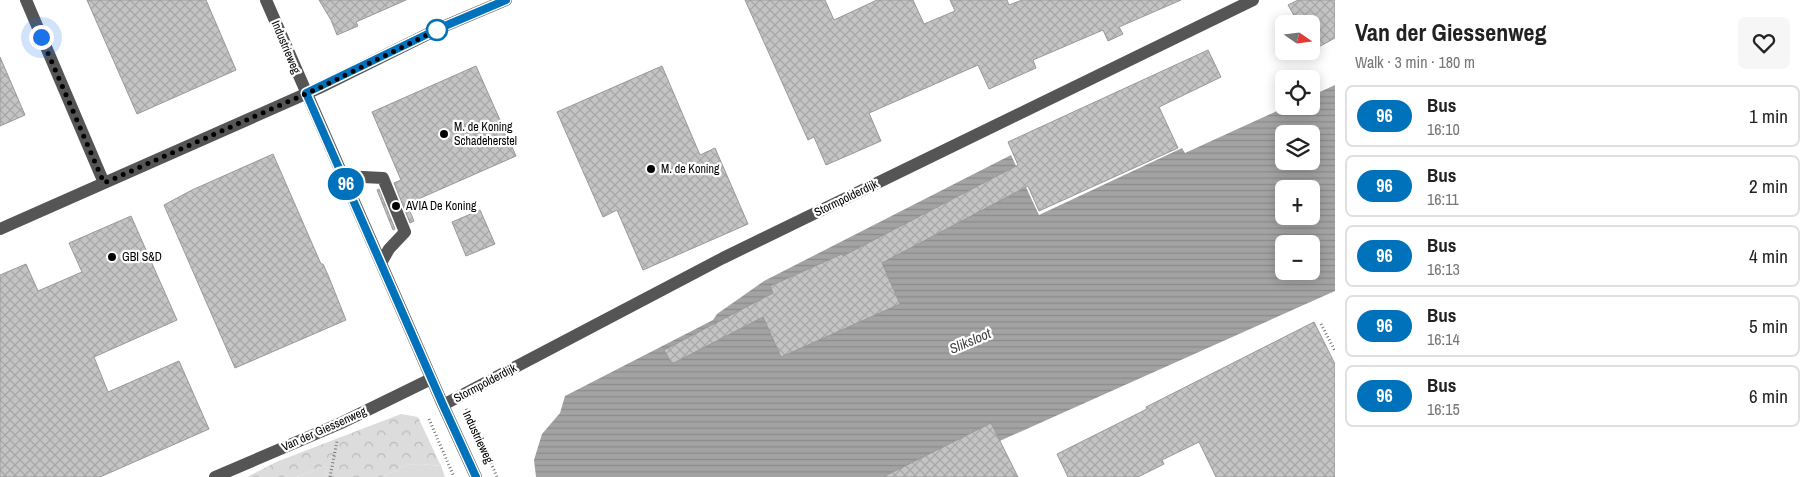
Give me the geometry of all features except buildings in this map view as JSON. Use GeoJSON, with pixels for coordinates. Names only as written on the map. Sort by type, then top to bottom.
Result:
{"type":"FeatureCollection","features":[{"type":"Feature","properties":{"kind":"street"},"geometry":{"type":"LineString","coordinates":[[26,0],[104,183]]}},
{"type":"Feature","properties":{"kind":"street","name":"Industrieweg"},"geometry":{"type":"LineString","coordinates":[[266,0],[431,379],[476,477]]}},
{"type":"Feature","properties":{"kind":"street"},"geometry":{"type":"LineString","coordinates":[[0,229],[306,93],[440,28],[506,0]]}},
{"type":"Feature","properties":{"kind":"street","name":"Stormpolderdijk"},"geometry":{"type":"LineString","coordinates":[[443,405],[723,258],[1233,5],[1253,0]]}},
{"type":"Feature","properties":{"kind":"street"},"geometry":{"type":"LineString","coordinates":[[343,176],[383,178],[387,186],[405,232],[389,249],[380,263]]}},
{"type":"Feature","properties":{"kind":"street","name":"Van der Giessenweg"},"geometry":{"type":"LineString","coordinates":[[215,477],[341,423],[431,379]]}},
{"type":"Feature","properties":{"kind":"path"},"geometry":{"type":"LineString","coordinates":[[1321,324],[1335,351]]}},
{"type":"Feature","properties":{"kind":"path","name":"Industrieweg"},"geometry":{"type":"LineString","coordinates":[[458,397],[472,419],[497,477]]}},
{"type":"Feature","properties":{"kind":"path"},"geometry":{"type":"LineString","coordinates":[[427,414],[454,477]]}},
{"type":"Feature","properties":{"kind":"path"},"geometry":{"type":"LineString","coordinates":[[330,477],[341,423]]}},
{"type":"Feature","properties":{"kind":"green space"},"geometry":{"type":"Polygon","coordinates":[[[401,414],[418,417],[441,466],[407,465],[382,477],[326,477],[327,468],[324,466],[297,477],[247,477],[276,462],[401,414]]]}},
{"type":"Feature","properties":{"kind":"green space"},"geometry":{"type":"Polygon","coordinates":[[[407,465],[441,466],[445,477],[382,477],[407,465]]]}},
{"type":"Feature","properties":{"kind":"green space"},"geometry":{"type":"Polygon","coordinates":[[[324,466],[327,468],[326,477],[297,477],[324,466]]]}},
{"type":"Feature","properties":{"kind":"water","name":"Sliksloot"},"geometry":{"type":"Polygon","coordinates":[[[1335,85],[1335,291],[919,477],[536,477],[534,460],[542,434],[560,413],[565,396],[713,320],[717,314],[764,281],[1011,155],[1039,215],[1182,148],[1185,153],[1275,112],[1275,115],[1320,115],[1320,92],[1335,85]]]}},
{"type":"Feature","properties":{"kind":"bus line","name":"96"},"geometry":{"type":"LineString","coordinates":[[476,477],[306,93],[440,28],[506,0]]}},
{"type":"Feature","properties":{"kind":"place","name":"M. de Koning Schadeherstel"},"geometry":{"type":"Point","coordinates":[444,134]}},
{"type":"Feature","properties":{"kind":"place","name":"M. de Koning"},"geometry":{"type":"Point","coordinates":[651,169]}},
{"type":"Feature","properties":{"kind":"place","name":"AVIA De Koning"},"geometry":{"type":"Point","coordinates":[396,206]}},
{"type":"Feature","properties":{"kind":"place","name":"GBI S&D"},"geometry":{"type":"Point","coordinates":[112,257]}},
{"type":"Feature","properties":{"kind":"route"},"geometry":{"type":"LineString","coordinates":[[41,37],[104,183],[319,88],[437,30]]}}]}
